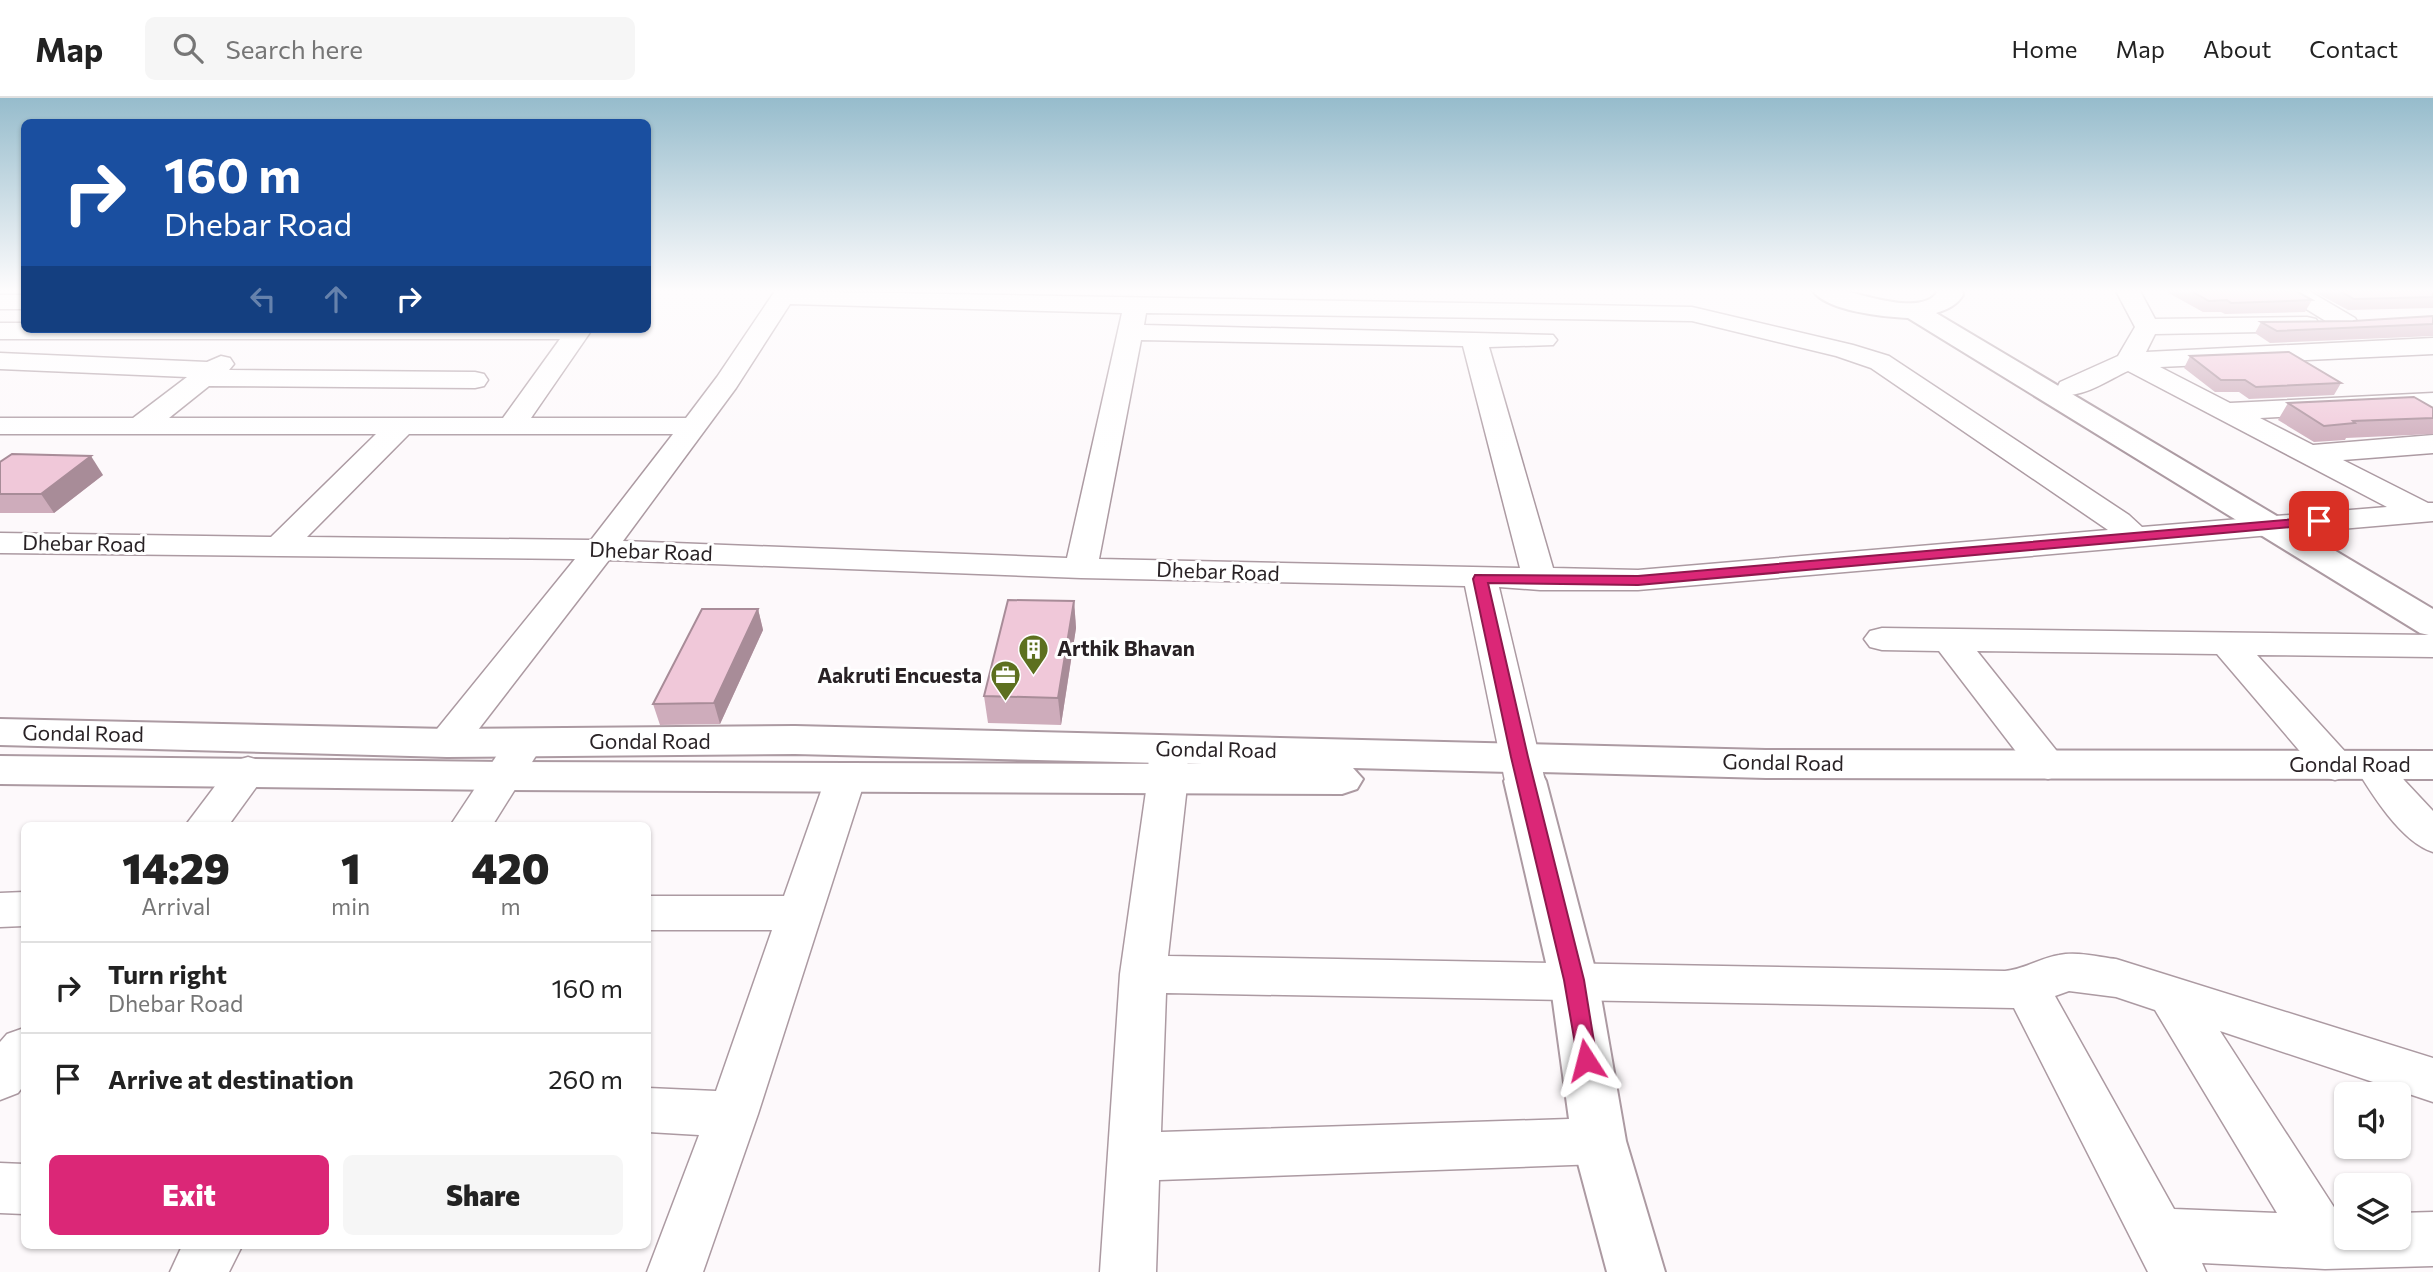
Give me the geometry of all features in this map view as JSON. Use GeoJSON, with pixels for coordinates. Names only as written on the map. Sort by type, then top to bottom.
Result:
{"type":"FeatureCollection","features":[{"type":"Feature","properties":{"kind":"main road"},"geometry":{"type":"LineString","coordinates":[[2000,346],[2282,524],[2433,608]]}},
{"type":"Feature","properties":{"kind":"main road"},"geometry":{"type":"LineString","coordinates":[[2001,346],[2282,524],[2433,625]]}},
{"type":"Feature","properties":{"kind":"main road","name":"Gondal Road"},"geometry":{"type":"LineString","coordinates":[[0,732],[447,743],[795,740],[1168,763],[1522,769],[2366,773],[2433,765]]}},
{"type":"Feature","properties":{"kind":"main road","name":"Gondal Road"},"geometry":{"type":"LineString","coordinates":[[0,770],[846,777],[1168,763]]}},
{"type":"Feature","properties":{"kind":"main road","name":"Gondal Road"},"geometry":{"type":"LineString","coordinates":[[1522,769],[1766,764],[2048,765],[2366,773],[2433,790]]}},
{"type":"Feature","properties":{"kind":"main road"},"geometry":{"type":"LineString","coordinates":[[1522,769],[1574,980],[1599,1141],[1636,1272]]}},
{"type":"Feature","properties":{"kind":"street"},"geometry":{"type":"LineString","coordinates":[[0,381],[13,362],[47,346]]}},
{"type":"Feature","properties":{"kind":"street"},"geometry":{"type":"LineString","coordinates":[[140,426],[245,346]]}},
{"type":"Feature","properties":{"kind":"street"},"geometry":{"type":"LineString","coordinates":[[292,378],[332,346]]}},
{"type":"Feature","properties":{"kind":"street"},"geometry":{"type":"LineString","coordinates":[[437,427],[490,367],[514,346]]}},
{"type":"Feature","properties":{"kind":"street"},"geometry":{"type":"LineString","coordinates":[[511,426],[568,346]]}},
{"type":"Feature","properties":{"kind":"street"},"geometry":{"type":"LineString","coordinates":[[447,743],[600,550],[727,382],[751,346]]}},
{"type":"Feature","properties":{"kind":"street"},"geometry":{"type":"LineString","coordinates":[[1081,568],[1127,346]]}},
{"type":"Feature","properties":{"kind":"street"},"geometry":{"type":"LineString","coordinates":[[1476,346],[1540,580]]}},
{"type":"Feature","properties":{"kind":"street"},"geometry":{"type":"LineString","coordinates":[[1826,346],[1895,370],[2118,522],[2136,539]]}},
{"type":"Feature","properties":{"kind":"street"},"geometry":{"type":"LineString","coordinates":[[2128,361],[2137,346]]}},
{"type":"Feature","properties":{"kind":"street"},"geometry":{"type":"LineString","coordinates":[[2070,388],[2128,361],[2418,346]]}},
{"type":"Feature","properties":{"kind":"street"},"geometry":{"type":"LineString","coordinates":[[2128,361],[2428,512]]}},
{"type":"Feature","properties":{"kind":"street"},"geometry":{"type":"LineString","coordinates":[[13,362],[292,378],[490,367]]}},
{"type":"Feature","properties":{"kind":"street"},"geometry":{"type":"LineString","coordinates":[[2229,411],[2433,401]]}},
{"type":"Feature","properties":{"kind":"street"},"geometry":{"type":"LineString","coordinates":[[281,546],[402,425]]}},
{"type":"Feature","properties":{"kind":"street"},"geometry":{"type":"LineString","coordinates":[[0,426],[694,426]]}},
{"type":"Feature","properties":{"kind":"street"},"geometry":{"type":"LineString","coordinates":[[2309,454],[2433,444]]}},
{"type":"Feature","properties":{"kind":"street","name":"Dhebar Road"},"geometry":{"type":"LineString","coordinates":[[15,543],[600,550],[1081,568],[1480,579],[1638,580],[2428,512]]}},
{"type":"Feature","properties":{"kind":"street"},"geometry":{"type":"LineString","coordinates":[[0,568],[15,543]]}},
{"type":"Feature","properties":{"kind":"street"},"geometry":{"type":"LineString","coordinates":[[1480,579],[1522,769]]}},
{"type":"Feature","properties":{"kind":"street"},"geometry":{"type":"LineString","coordinates":[[1882,639],[2433,646]]}},
{"type":"Feature","properties":{"kind":"street"},"geometry":{"type":"LineString","coordinates":[[1949,640],[2048,765]]}},
{"type":"Feature","properties":{"kind":"street"},"geometry":{"type":"LineString","coordinates":[[2227,643],[2433,837]]}},
{"type":"Feature","properties":{"kind":"street"},"geometry":{"type":"LineString","coordinates":[[474,822],[525,743]]}},
{"type":"Feature","properties":{"kind":"street"},"geometry":{"type":"LineString","coordinates":[[1128,1272],[1143,974],[1168,763]]}},
{"type":"Feature","properties":{"kind":"street"},"geometry":{"type":"LineString","coordinates":[[209,822],[248,771]]}},
{"type":"Feature","properties":{"kind":"street"},"geometry":{"type":"LineString","coordinates":[[675,1272],[733,1114],[846,777]]}},
{"type":"Feature","properties":{"kind":"street"},"geometry":{"type":"LineString","coordinates":[[0,910],[21,909]]}},
{"type":"Feature","properties":{"kind":"street"},"geometry":{"type":"LineString","coordinates":[[651,913],[800,913]]}},
{"type":"Feature","properties":{"kind":"street"},"geometry":{"type":"LineString","coordinates":[[1143,974],[2005,990],[2027,988],[2056,974],[2084,973],[2116,978],[2170,994],[2433,1080]]}},
{"type":"Feature","properties":{"kind":"street"},"geometry":{"type":"LineString","coordinates":[[2027,988],[2168,1254],[2325,1242],[2433,1239]]}},
{"type":"Feature","properties":{"kind":"street"},"geometry":{"type":"LineString","coordinates":[[2170,994],[2325,1242]]}},
{"type":"Feature","properties":{"kind":"street"},"geometry":{"type":"LineString","coordinates":[[0,1078],[21,1053]]}},
{"type":"Feature","properties":{"kind":"street"},"geometry":{"type":"LineString","coordinates":[[651,1110],[733,1114]]}},
{"type":"Feature","properties":{"kind":"street"},"geometry":{"type":"LineString","coordinates":[[1134,1157],[1599,1141]]}},
{"type":"Feature","properties":{"kind":"street"},"geometry":{"type":"LineString","coordinates":[[0,1188],[21,1189]]}},
{"type":"Feature","properties":{"kind":"street"},"geometry":{"type":"LineString","coordinates":[[198,1272],[212,1249]]}},
{"type":"Feature","properties":{"kind":"building"},"geometry":{"type":"Polygon","coordinates":[[[2289,352],[2341,383],[2256,387],[2245,380],[2221,380],[2190,356],[2289,352]]]}},
{"type":"Feature","properties":{"kind":"building"},"geometry":{"type":"Polygon","coordinates":[[[2414,397],[2433,408],[2433,418],[2353,421],[2355,423],[2324,426],[2288,403],[2414,397]]]}},
{"type":"Feature","properties":{"kind":"building"},"geometry":{"type":"Polygon","coordinates":[[[12,454],[91,456],[41,494],[0,494],[0,462],[12,454]]]}},
{"type":"Feature","properties":{"kind":"building","name":"Arthik Bhavan"},"geometry":{"type":"Polygon","coordinates":[[[1008,600],[1074,601],[1058,698],[984,696],[1008,600]]]}},
{"type":"Feature","properties":{"kind":"building"},"geometry":{"type":"Polygon","coordinates":[[[702,609],[758,609],[714,703],[653,704],[702,609]]]}},
{"type":"Feature","properties":{"kind":"place","name":"Arthik Bhavan"},"geometry":{"type":"Point","coordinates":[1034,676]}},
{"type":"Feature","properties":{"kind":"place","name":"Aakruti Encuesta"},"geometry":{"type":"Point","coordinates":[1005,703]}},
{"type":"Feature","properties":{"kind":"route"},"geometry":{"type":"LineString","coordinates":[[1586,1060],[1574,980],[1519,757],[1480,579],[1638,580],[2319,521]]}}]}
